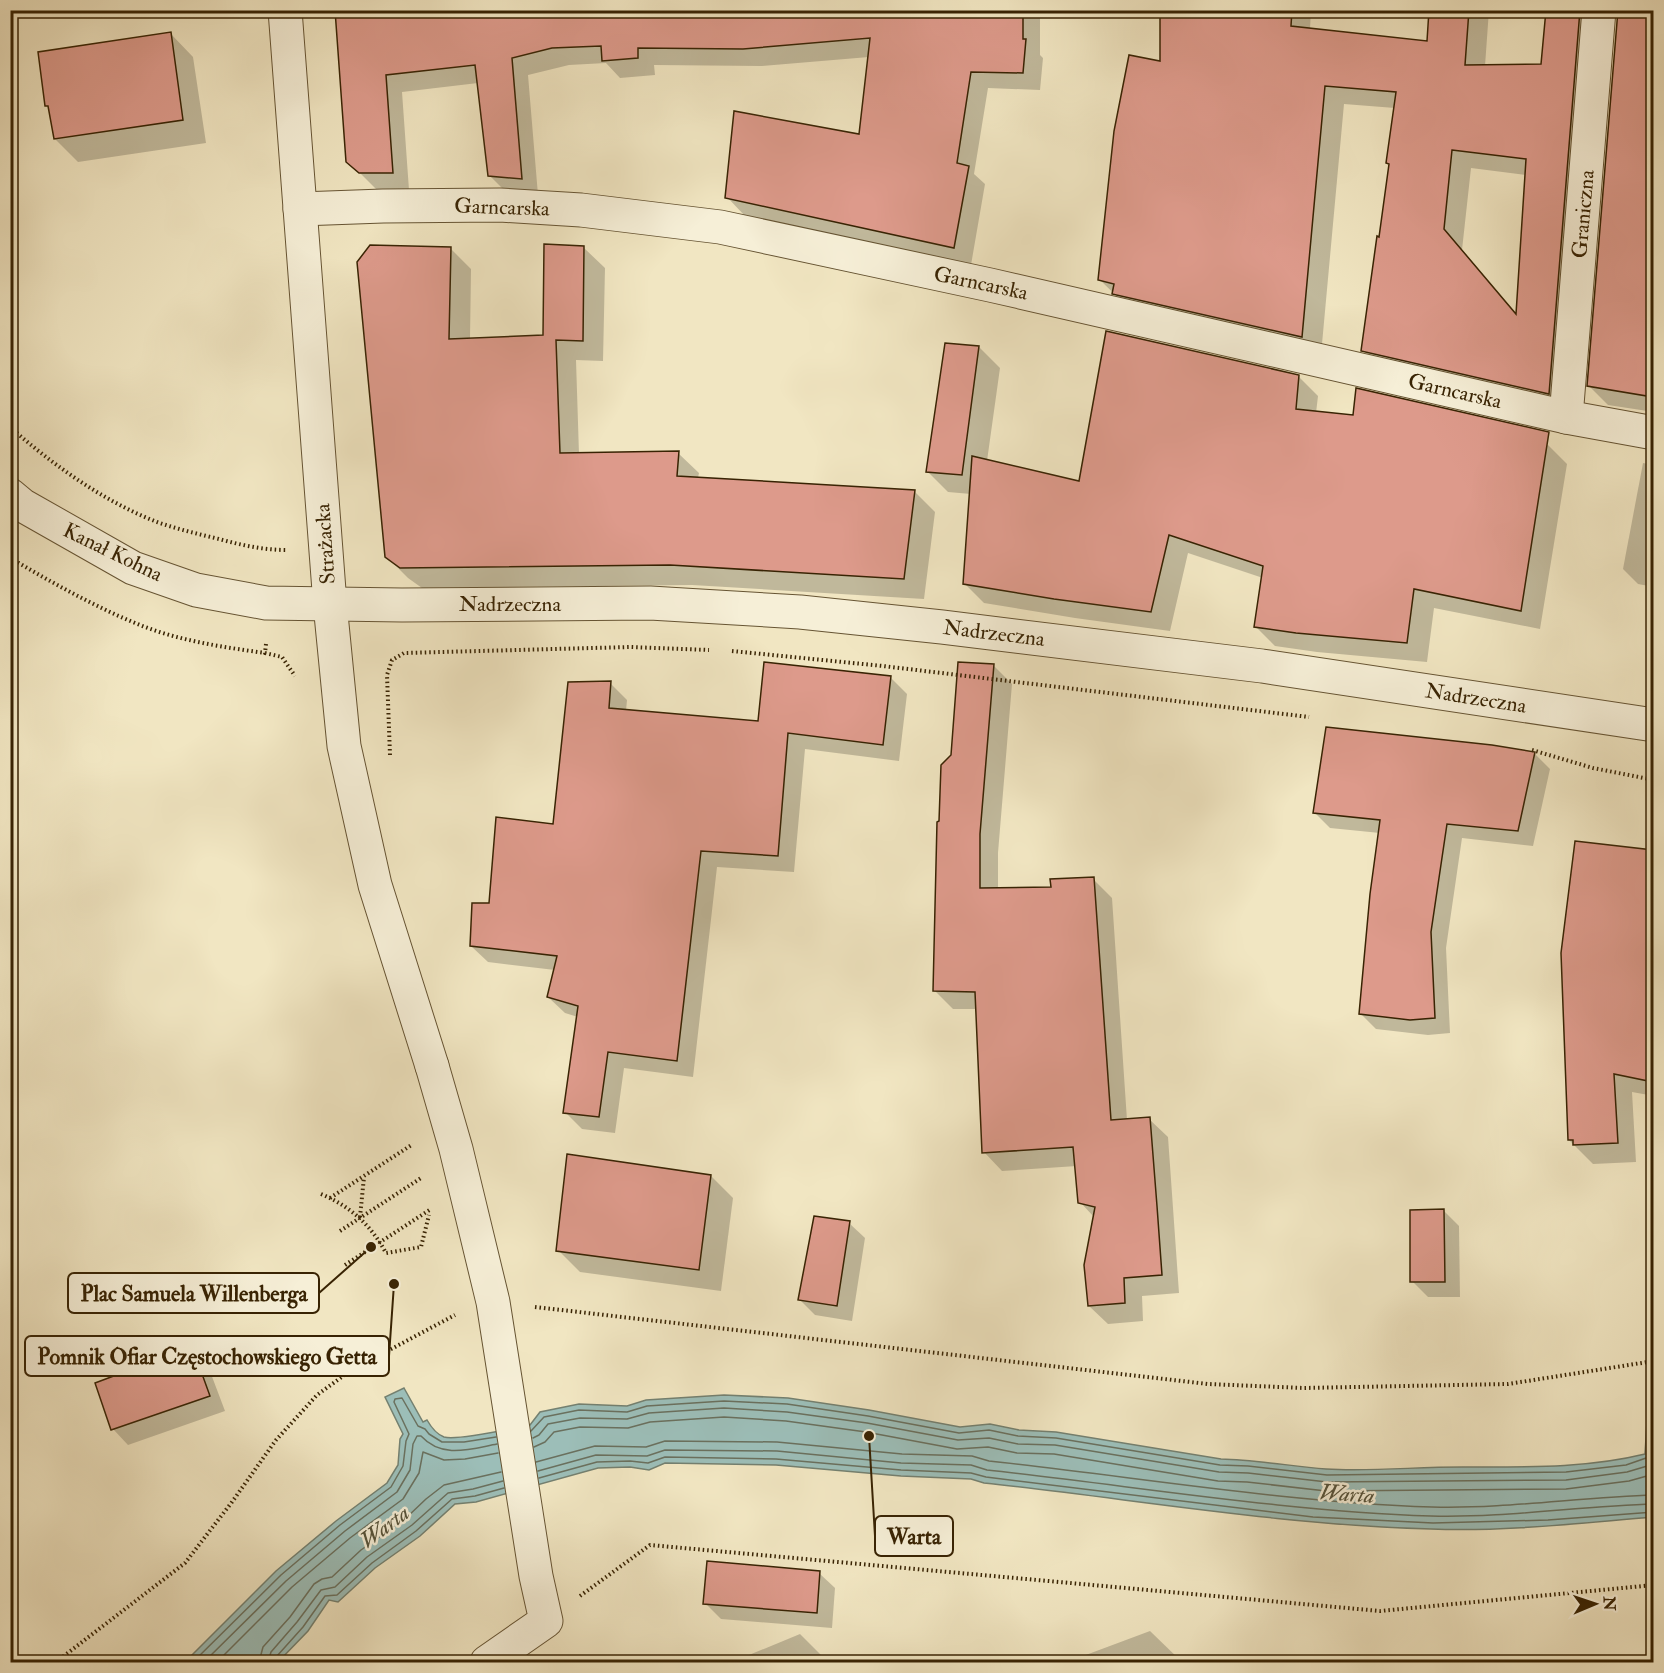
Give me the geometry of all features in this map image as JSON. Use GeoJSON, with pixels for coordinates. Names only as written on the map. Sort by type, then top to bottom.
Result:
{"type":"FeatureCollection","features":[{"type":"Feature","properties":{"kind":"street","name":"Strażacka"},"geometry":{"type":"LineString","coordinates":[[285,10],[330,604],[344,746],[375,885],[457,1154],[492,1299],[536,1576],[546,1621]]}},
{"type":"Feature","properties":{"kind":"street","name":"Graniczna"},"geometry":{"type":"LineString","coordinates":[[1566,417],[1599,10]]}},
{"type":"Feature","properties":{"kind":"street","name":"Garncarska"},"geometry":{"type":"LineString","coordinates":[[300,209],[500,205],[581,210],[720,227],[1002,287],[1566,417],[1653,433]]}},
{"type":"Feature","properties":{"kind":"street","name":"Kanał Kohna"},"geometry":{"type":"LineString","coordinates":[[10,495],[22,505],[134,567],[196,590],[266,603],[330,604]]}},
{"type":"Feature","properties":{"kind":"street","name":"Nadrzeczna"},"geometry":{"type":"LineString","coordinates":[[330,604],[650,603],[800,612],[1262,666],[1653,725]]}},
{"type":"Feature","properties":{"kind":"street"},"geometry":{"type":"LineString","coordinates":[[487,1662],[546,1621]]}},
{"type":"Feature","properties":{"kind":"path"},"geometry":{"type":"LineString","coordinates":[[10,558],[70,593],[141,626],[206,644],[265,653]]}},
{"type":"Feature","properties":{"kind":"path"},"geometry":{"type":"LineString","coordinates":[[390,763],[387,675],[392,660],[404,653],[630,647],[711,650]]}},
{"type":"Feature","properties":{"kind":"path"},"geometry":{"type":"LineString","coordinates":[[723,650],[884,666],[1319,718]]}},
{"type":"Feature","properties":{"kind":"path"},"geometry":{"type":"LineString","coordinates":[[1529,749],[1593,768],[1653,780]]}},
{"type":"Feature","properties":{"kind":"path"},"geometry":{"type":"LineString","coordinates":[[330,1198],[420,1139]]}},
{"type":"Feature","properties":{"kind":"path"},"geometry":{"type":"LineString","coordinates":[[340,1231],[457,1154]]}},
{"type":"Feature","properties":{"kind":"path"},"geometry":{"type":"LineString","coordinates":[[360,1217],[364,1176]]}},
{"type":"Feature","properties":{"kind":"path"},"geometry":{"type":"LineString","coordinates":[[345,1265],[465,1188]]}},
{"type":"Feature","properties":{"kind":"path"},"geometry":{"type":"LineString","coordinates":[[321,1194],[360,1217],[386,1253],[422,1247],[430,1210]]}},
{"type":"Feature","properties":{"kind":"path"},"geometry":{"type":"LineString","coordinates":[[56,1662],[185,1563],[276,1440],[317,1395],[350,1371],[492,1299],[1208,1384],[1304,1388],[1508,1384],[1653,1361]]}},
{"type":"Feature","properties":{"kind":"path"},"geometry":{"type":"LineString","coordinates":[[546,1621],[650,1545],[1380,1611],[1653,1585]]}},
{"type":"Feature","properties":{"kind":"water"},"geometry":{"type":"Polygon","coordinates":[[[404,1388],[423,1422],[427,1420],[439,1434],[451,1438],[530,1425],[540,1412],[579,1404],[627,1406],[646,1400],[724,1395],[788,1398],[960,1427],[990,1424],[1019,1430],[1056,1432],[1221,1459],[1344,1470],[1537,1467],[1624,1459],[1645,1454],[1647,1422],[1653,1422],[1653,1517],[1487,1529],[1375,1527],[1207,1511],[984,1483],[971,1479],[901,1476],[776,1465],[665,1463],[649,1470],[630,1467],[598,1468],[476,1502],[455,1504],[420,1536],[375,1568],[338,1602],[329,1600],[308,1631],[278,1662],[185,1662],[276,1571],[336,1521],[387,1483],[398,1465],[400,1439],[403,1434],[385,1397],[404,1388]]]}},
{"type":"Feature","properties":{"kind":"building"},"geometry":{"type":"Polygon","coordinates":[[[335,10],[1023,10],[1023,39],[1026,39],[1023,73],[971,72],[957,163],[969,166],[954,248],[725,198],[734,111],[859,134],[870,38],[743,49],[638,48],[638,58],[602,61],[601,46],[552,48],[512,58],[522,179],[488,176],[475,65],[386,75],[393,173],[359,173],[346,162],[335,10]]]}},
{"type":"Feature","properties":{"kind":"building"},"geometry":{"type":"Polygon","coordinates":[[[1160,10],[1292,10],[1291,26],[1427,41],[1429,10],[1469,10],[1465,65],[1541,64],[1546,10],[1580,10],[1549,394],[1361,351],[1389,164],[1386,163],[1396,92],[1325,86],[1302,337],[1112,294],[1114,284],[1098,280],[1114,131],[1129,55],[1160,61],[1160,10]],[[1452,150],[1444,229],[1516,314],[1526,159],[1452,150]]]}},
{"type":"Feature","properties":{"kind":"building"},"geometry":{"type":"Polygon","coordinates":[[[1618,10],[1653,10],[1653,397],[1587,386],[1618,10]]]}},
{"type":"Feature","properties":{"kind":"building"},"geometry":{"type":"Polygon","coordinates":[[[171,32],[183,120],[54,139],[48,106],[45,106],[38,52],[171,32]]]}},
{"type":"Feature","properties":{"kind":"building"},"geometry":{"type":"Polygon","coordinates":[[[544,244],[584,246],[583,341],[556,340],[560,453],[679,451],[677,476],[915,490],[904,579],[670,565],[400,568],[385,557],[357,262],[370,245],[451,247],[449,339],[543,335],[544,244]]]}},
{"type":"Feature","properties":{"kind":"building"},"geometry":{"type":"Polygon","coordinates":[[[1106,331],[1299,375],[1296,409],[1353,415],[1356,388],[1549,432],[1521,611],[1414,589],[1407,643],[1254,627],[1263,566],[1169,535],[1151,612],[963,584],[972,456],[1079,481],[1106,331]]]}},
{"type":"Feature","properties":{"kind":"building"},"geometry":{"type":"Polygon","coordinates":[[[945,343],[979,346],[962,475],[926,472],[945,343]]]}},
{"type":"Feature","properties":{"kind":"building"},"geometry":{"type":"Polygon","coordinates":[[[764,662],[891,676],[883,745],[788,733],[778,856],[701,851],[677,1061],[608,1052],[599,1117],[563,1113],[578,1006],[547,997],[557,956],[470,946],[472,903],[489,903],[496,817],[553,824],[568,682],[611,681],[609,708],[758,721],[764,662]]]}},
{"type":"Feature","properties":{"kind":"building"},"geometry":{"type":"Polygon","coordinates":[[[958,662],[994,664],[980,834],[980,888],[1051,887],[1050,879],[1094,877],[1111,1120],[1150,1117],[1157,1206],[1162,1275],[1124,1278],[1125,1303],[1088,1306],[1084,1265],[1095,1207],[1078,1203],[1073,1147],[982,1153],[975,992],[933,991],[937,822],[939,821],[941,765],[951,755],[958,662]]]}},
{"type":"Feature","properties":{"kind":"building"},"geometry":{"type":"Polygon","coordinates":[[[1326,727],[1492,745],[1535,752],[1518,831],[1447,824],[1431,932],[1435,1018],[1410,1020],[1359,1014],[1370,894],[1380,820],[1313,813],[1326,727]]]}},
{"type":"Feature","properties":{"kind":"building"},"geometry":{"type":"Polygon","coordinates":[[[1575,841],[1653,850],[1653,1082],[1614,1074],[1618,1143],[1573,1145],[1573,1140],[1568,1140],[1561,953],[1575,841]]]}},
{"type":"Feature","properties":{"kind":"building"},"geometry":{"type":"Polygon","coordinates":[[[567,1154],[711,1175],[699,1270],[556,1251],[567,1154]]]}},
{"type":"Feature","properties":{"kind":"building"},"geometry":{"type":"Polygon","coordinates":[[[1444,1209],[1445,1282],[1410,1282],[1410,1210],[1444,1209]]]}},
{"type":"Feature","properties":{"kind":"building"},"geometry":{"type":"Polygon","coordinates":[[[814,1216],[850,1221],[837,1306],[798,1300],[814,1216]]]}},
{"type":"Feature","properties":{"kind":"building"},"geometry":{"type":"Polygon","coordinates":[[[193,1349],[210,1396],[111,1430],[95,1383],[159,1356],[160,1360],[193,1349]]]}},
{"type":"Feature","properties":{"kind":"building"},"geometry":{"type":"Polygon","coordinates":[[[707,1561],[820,1571],[817,1613],[703,1604],[707,1561]]]}},
{"type":"Feature","properties":{"kind":"place","name":"Plac Samuela Willenberga"},"geometry":{"type":"Point","coordinates":[371,1247]}},
{"type":"Feature","properties":{"kind":"place","name":"Pomnik Ofiar Częstochowskiego Getta"},"geometry":{"type":"Point","coordinates":[394,1284]}},
{"type":"Feature","properties":{"kind":"place","name":"Warta"},"geometry":{"type":"Point","coordinates":[869,1436]}}]}
